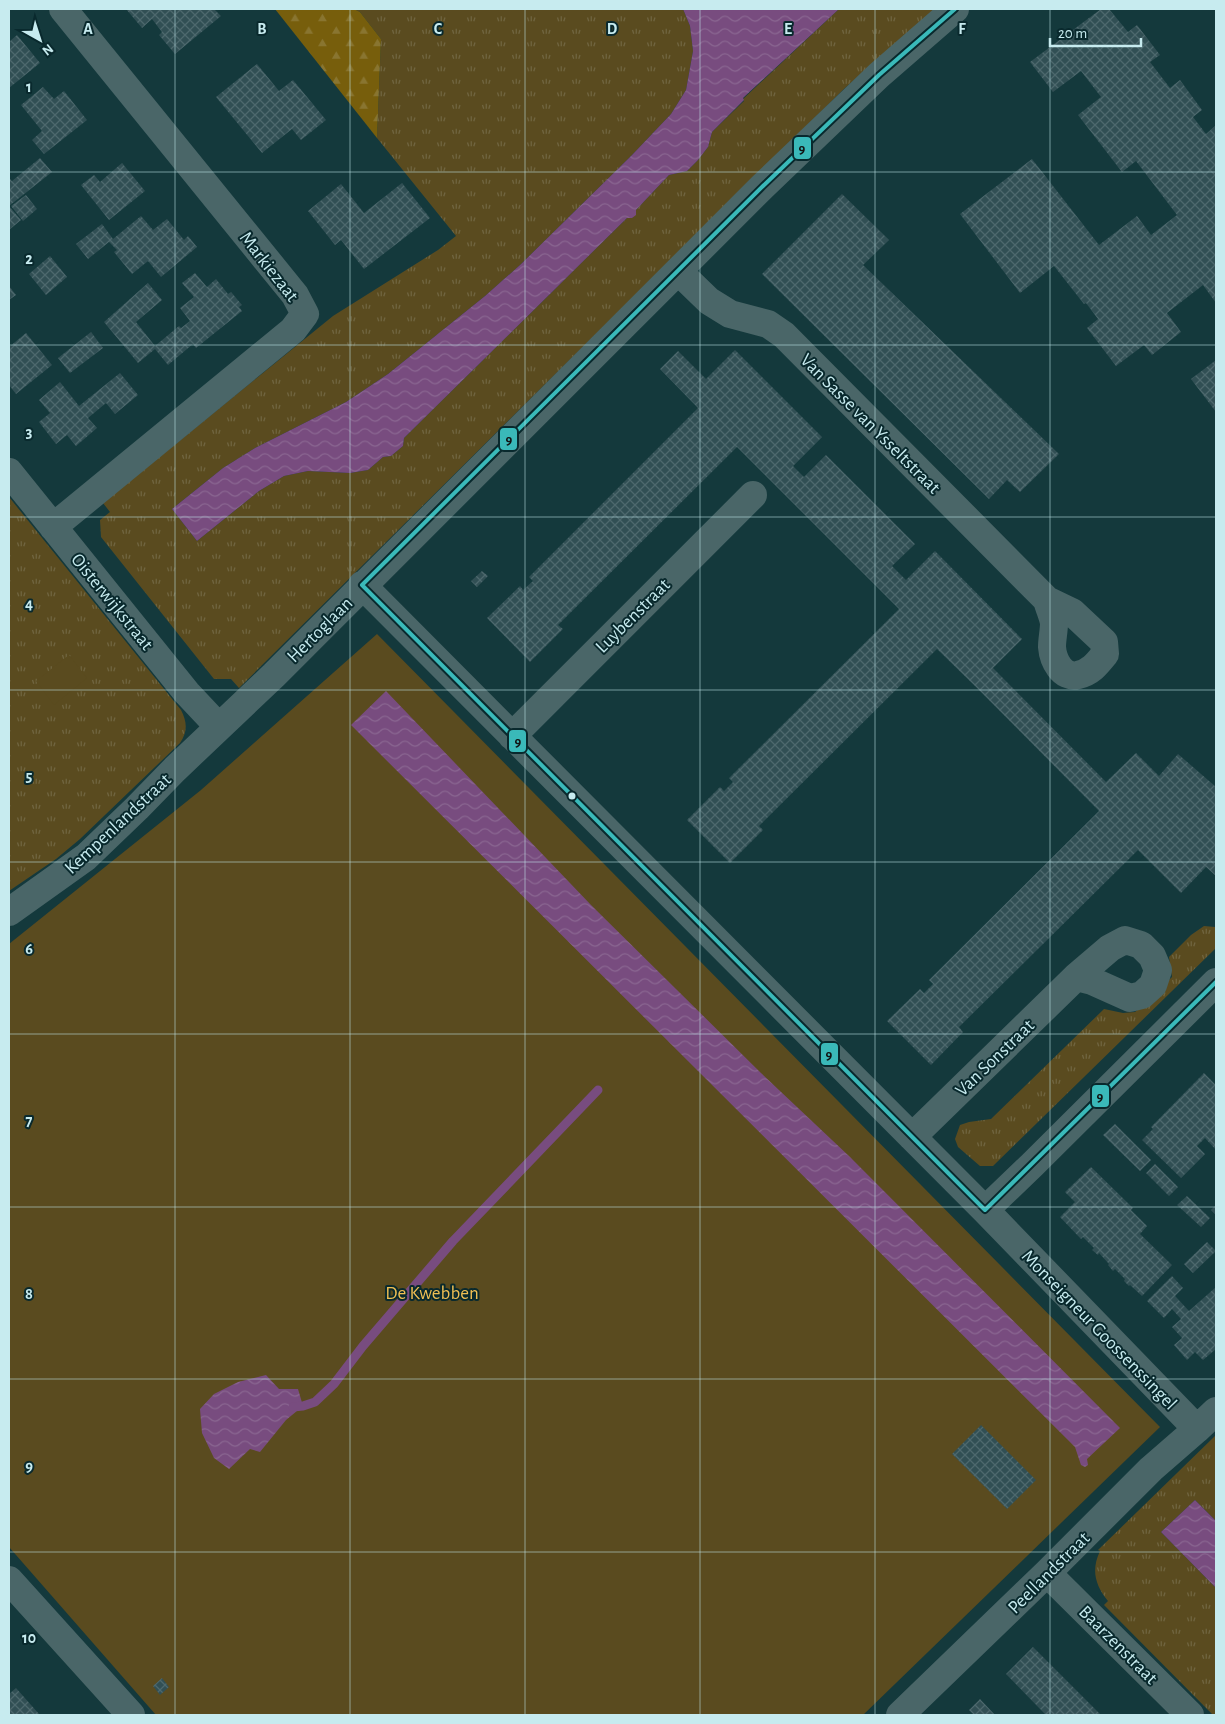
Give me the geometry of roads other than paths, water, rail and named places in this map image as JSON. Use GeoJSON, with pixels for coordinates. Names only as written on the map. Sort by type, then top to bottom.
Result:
{"type":"FeatureCollection","features":[{"type":"Feature","properties":{"kind":"street","name":"Markiezaat"},"geometry":{"type":"LineString","coordinates":[[52,526],[293,330],[305,314],[295,295],[63,9]]}},
{"type":"Feature","properties":{"kind":"street","name":"Hertoglaan"},"geometry":{"type":"LineString","coordinates":[[219,727],[274,675],[763,186],[879,75],[955,9]]}},
{"type":"Feature","properties":{"kind":"street","name":"Van Sasse van Ysseltstraat"},"geometry":{"type":"LineString","coordinates":[[678,271],[709,301],[730,314],[768,324],[784,335],[1047,600]]}},
{"type":"Feature","properties":{"kind":"street","name":"Oisterwijkstraat"},"geometry":{"type":"LineString","coordinates":[[9,472],[187,693],[219,727]]}},
{"type":"Feature","properties":{"kind":"street","name":"Luybenstraat"},"geometry":{"type":"LineString","coordinates":[[512,736],[753,495]]}},
{"type":"Feature","properties":{"kind":"street","name":"Monseigneur Goossenssingel"},"geometry":{"type":"LineString","coordinates":[[362,585],[985,1210],[1206,1420]]}},
{"type":"Feature","properties":{"kind":"street","name":"Kempenlandstraat"},"geometry":{"type":"LineString","coordinates":[[9,912],[86,857],[219,727]]}},
{"type":"Feature","properties":{"kind":"street","name":"Van Sonstraat"},"geometry":{"type":"LineString","coordinates":[[912,1137],[1076,977]]}},
{"type":"Feature","properties":{"kind":"street"},"geometry":{"type":"LineString","coordinates":[[985,1210],[1032,1166],[1216,982]]}},
{"type":"Feature","properties":{"kind":"street","name":"Peellandstraat"},"geometry":{"type":"LineString","coordinates":[[900,1715],[1151,1469],[1206,1420]]}},
{"type":"Feature","properties":{"kind":"street","name":"Baarzenstraat"},"geometry":{"type":"LineString","coordinates":[[1047,1573],[1190,1715]]}},
{"type":"Feature","properties":{"kind":"street"},"geometry":{"type":"LineString","coordinates":[[9,1580],[131,1715]]}},
{"type":"Feature","properties":{"kind":"water"},"geometry":{"type":"Polygon","coordinates":[[[683,9],[839,9],[743,98],[744,100],[712,132],[708,147],[687,171],[669,175],[636,210],[636,215],[632,218],[627,218],[404,438],[403,446],[391,456],[383,457],[368,470],[350,473],[308,471],[284,476],[259,491],[197,541],[172,509],[223,468],[255,448],[346,402],[388,374],[485,296],[520,265],[671,114],[686,90],[693,51],[690,26],[683,9]]]}},
{"type":"Feature","properties":{"kind":"water"},"geometry":{"type":"Polygon","coordinates":[[[386,691],[591,905],[761,1073],[850,1157],[1120,1428],[1087,1459],[1088,1465],[1085,1467],[1081,1465],[1075,1447],[351,725],[386,691]]]}},
{"type":"Feature","properties":{"kind":"water"},"geometry":{"type":"Polygon","coordinates":[[[266,1375],[279,1389],[298,1389],[303,1406],[286,1420],[260,1452],[250,1449],[229,1469],[214,1458],[202,1433],[200,1409],[214,1394],[238,1382],[266,1375]]]}},
{"type":"Feature","properties":{"kind":"water"},"geometry":{"type":"Polygon","coordinates":[[[1195,1500],[1216,1521],[1216,1588],[1161,1532],[1195,1500]]]}},
{"type":"Feature","properties":{"kind":"waterway"},"geometry":{"type":"LineString","coordinates":[[293,1407],[315,1402],[334,1384],[363,1346],[453,1241],[598,1090]]}},
{"type":"Feature","properties":{"kind":"park label","name":"De Kwebben"},"geometry":{"type":"Point","coordinates":[432,1292]}}]}
